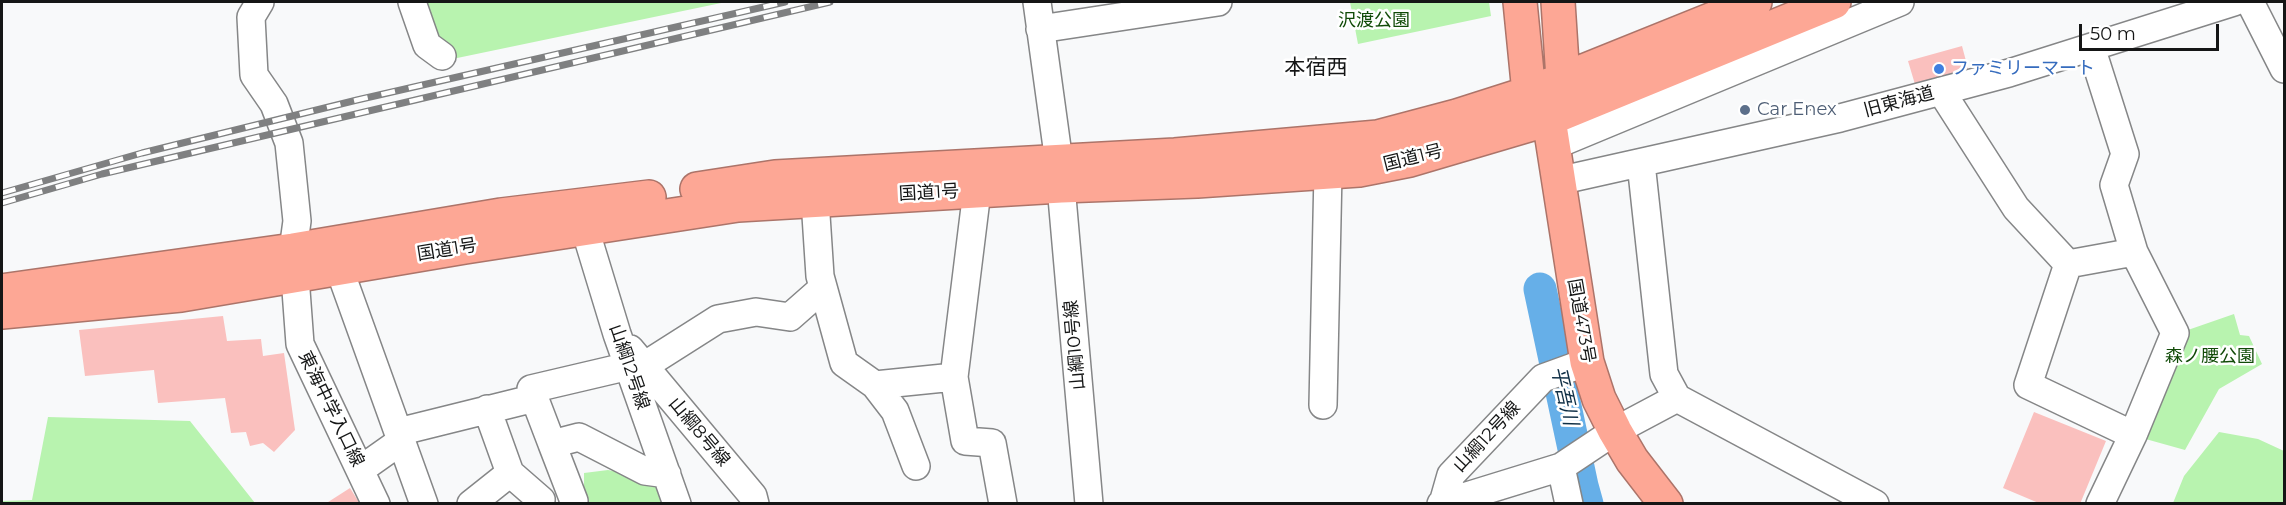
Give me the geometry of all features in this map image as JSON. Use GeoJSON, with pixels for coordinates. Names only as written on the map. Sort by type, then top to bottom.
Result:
{"type":"FeatureCollection","features":[{"type":"Feature","properties":{"kind":"highway"},"geometry":{"type":"LineString","coordinates":[[1520,2],[1529,93],[1551,132]]}},
{"type":"Feature","properties":{"kind":"highway"},"geometry":{"type":"LineString","coordinates":[[1551,132],[1563,79],[1558,2]]}},
{"type":"Feature","properties":{"kind":"highway","name":"国道1号"},"geometry":{"type":"LineString","coordinates":[[2,291],[293,263],[339,268],[738,206],[977,190],[1175,155],[1378,137],[1457,116],[1529,93],[1755,2]]}},
{"type":"Feature","properties":{"kind":"highway","name":"国道1号"},"geometry":{"type":"LineString","coordinates":[[2,312],[181,295],[293,263],[501,215],[657,196],[775,177],[1060,174],[1197,181],[1359,170],[1551,132],[1671,68],[1834,2]]}},
{"type":"Feature","properties":{"kind":"highway","name":"国道473号"},"geometry":{"type":"LineString","coordinates":[[1551,132],[1587,362],[1599,399],[1615,431],[1632,460],[1666,504]]}},
{"type":"Feature","properties":{"kind":"street","name":"東海中学入口線"},"geometry":{"type":"LineString","coordinates":[[260,2],[252,17],[254,75],[274,104],[289,142],[297,221],[293,263],[300,344],[376,504]]}},
{"type":"Feature","properties":{"kind":"street"},"geometry":{"type":"LineString","coordinates":[[412,2],[427,45],[442,56]]}},
{"type":"Feature","properties":{"kind":"street","name":"山綱10号線"},"geometry":{"type":"LineString","coordinates":[[1037,2],[1060,174],[1089,504]]}},
{"type":"Feature","properties":{"kind":"street"},"geometry":{"type":"LineString","coordinates":[[1040,29],[1218,2]]}},
{"type":"Feature","properties":{"kind":"street"},"geometry":{"type":"LineString","coordinates":[[1551,132],[1707,82],[1870,8],[1900,2]]}},
{"type":"Feature","properties":{"kind":"street","name":"旧東海道"},"geometry":{"type":"LineString","coordinates":[[1558,181],[1840,118],[2009,73],[2234,2]]}},
{"type":"Feature","properties":{"kind":"street"},"geometry":{"type":"LineString","coordinates":[[2250,2],[2284,69]]}},
{"type":"Feature","properties":{"kind":"street"},"geometry":{"type":"LineString","coordinates":[[2091,47],[2125,154],[2114,185],[2134,252],[2175,333],[2133,435],[2100,504]]}},
{"type":"Feature","properties":{"kind":"street"},"geometry":{"type":"LineString","coordinates":[[1671,68],[1707,82]]}},
{"type":"Feature","properties":{"kind":"street"},"geometry":{"type":"LineString","coordinates":[[1941,91],[2016,208],[2068,264]]}},
{"type":"Feature","properties":{"kind":"street"},"geometry":{"type":"LineString","coordinates":[[1641,163],[1664,374],[1677,398],[1875,504]]}},
{"type":"Feature","properties":{"kind":"street"},"geometry":{"type":"LineString","coordinates":[[1323,405],[1328,172]]}},
{"type":"Feature","properties":{"kind":"street"},"geometry":{"type":"LineString","coordinates":[[977,190],[954,377],[964,441],[992,443],[1003,504]]}},
{"type":"Feature","properties":{"kind":"street"},"geometry":{"type":"LineString","coordinates":[[815,200],[820,276],[844,363],[875,385],[895,411],[916,466]]}},
{"type":"Feature","properties":{"kind":"street","name":"山綱12号線"},"geometry":{"type":"LineString","coordinates":[[585,229],[617,334],[636,366],[677,504]]}},
{"type":"Feature","properties":{"kind":"street"},"geometry":{"type":"LineString","coordinates":[[2068,264],[2134,252]]}},
{"type":"Feature","properties":{"kind":"street"},"geometry":{"type":"LineString","coordinates":[[2068,264],[2028,385],[2133,435]]}},
{"type":"Feature","properties":{"kind":"street"},"geometry":{"type":"LineString","coordinates":[[339,268],[424,504]]}},
{"type":"Feature","properties":{"kind":"street"},"geometry":{"type":"LineString","coordinates":[[573,504],[574,501],[531,388],[636,366],[699,332],[718,319],[756,312],[790,317],[823,288]]}},
{"type":"Feature","properties":{"kind":"street","name":"山綱12号線"},"geometry":{"type":"LineString","coordinates":[[1442,503],[1451,475],[1543,378],[1587,362]]}},
{"type":"Feature","properties":{"kind":"street","name":"山綱8号線"},"geometry":{"type":"LineString","coordinates":[[636,366],[753,496],[755,504]]}},
{"type":"Feature","properties":{"kind":"street"},"geometry":{"type":"LineString","coordinates":[[875,385],[954,377]]}},
{"type":"Feature","properties":{"kind":"street"},"geometry":{"type":"LineString","coordinates":[[360,470],[400,437],[487,409],[535,398]]}},
{"type":"Feature","properties":{"kind":"street"},"geometry":{"type":"LineString","coordinates":[[1442,503],[1561,467],[1615,431],[1677,398]]}},
{"type":"Feature","properties":{"kind":"street"},"geometry":{"type":"LineString","coordinates":[[487,409],[510,474],[541,500],[540,504]]}},
{"type":"Feature","properties":{"kind":"street"},"geometry":{"type":"LineString","coordinates":[[552,444],[579,437],[645,471],[667,474]]}},
{"type":"Feature","properties":{"kind":"street"},"geometry":{"type":"LineString","coordinates":[[1561,467],[1569,504]]}},
{"type":"Feature","properties":{"kind":"street"},"geometry":{"type":"LineString","coordinates":[[471,504],[510,474]]}},
{"type":"Feature","properties":{"kind":"green space"},"geometry":{"type":"Polygon","coordinates":[[[411,2],[726,2],[438,62],[411,2]]]}},
{"type":"Feature","properties":{"kind":"green space","name":"沢渡公園"},"geometry":{"type":"Polygon","coordinates":[[[1350,2],[1489,2],[1491,16],[1358,44],[1350,2]]]}},
{"type":"Feature","properties":{"kind":"green space","name":"森ノ腰公園"},"geometry":{"type":"Polygon","coordinates":[[[2234,314],[2240,335],[2249,336],[2262,364],[2219,389],[2185,450],[2142,438],[2185,331],[2234,314]]]}},
{"type":"Feature","properties":{"kind":"green space"},"geometry":{"type":"Polygon","coordinates":[[[48,417],[190,421],[255,503],[2,503],[2,501],[32,500],[48,417]]]}},
{"type":"Feature","properties":{"kind":"green space"},"geometry":{"type":"Polygon","coordinates":[[[2219,432],[2258,439],[2284,451],[2284,503],[2173,503],[2184,476],[2219,432]]]}},
{"type":"Feature","properties":{"kind":"green space"},"geometry":{"type":"Polygon","coordinates":[[[608,470],[657,480],[665,503],[584,503],[584,473],[608,470]]]}},
{"type":"Feature","properties":{"kind":"building","name":"ファミリーマート"},"geometry":{"type":"Polygon","coordinates":[[[1962,46],[1970,76],[1917,91],[1908,61],[1962,46]]]}},
{"type":"Feature","properties":{"kind":"building"},"geometry":{"type":"Polygon","coordinates":[[[223,316],[227,341],[261,339],[263,356],[284,353],[295,430],[274,452],[263,443],[250,446],[246,432],[231,433],[225,398],[158,403],[154,370],[85,376],[79,330],[223,316]]]}},
{"type":"Feature","properties":{"kind":"building"},"geometry":{"type":"Polygon","coordinates":[[[2034,412],[2106,441],[2080,504],[2041,504],[2003,488],[2034,412]]]}},
{"type":"Feature","properties":{"kind":"building"},"geometry":{"type":"Polygon","coordinates":[[[350,488],[360,504],[325,504],[350,488]]]}},
{"type":"Feature","properties":{"kind":"waterway","name":"平吾川"},"geometry":{"type":"LineString","coordinates":[[1540,289],[1587,504]]}},
{"type":"Feature","properties":{"kind":"railway"},"geometry":{"type":"LineString","coordinates":[[2,193],[142,153],[357,100],[785,2]]}},
{"type":"Feature","properties":{"kind":"railway"},"geometry":{"type":"LineString","coordinates":[[2,203],[102,174],[830,2]]}},
{"type":"Feature","properties":{"kind":"place","name":"ファミリーマート"},"geometry":{"type":"Point","coordinates":[1939,69]}},
{"type":"Feature","properties":{"kind":"place","name":"Car Enex"},"geometry":{"type":"Point","coordinates":[1745,110]}},
{"type":"Feature","properties":{"kind":"district","name":"本宿西"},"geometry":{"type":"Point","coordinates":[1316,68]}}]}
